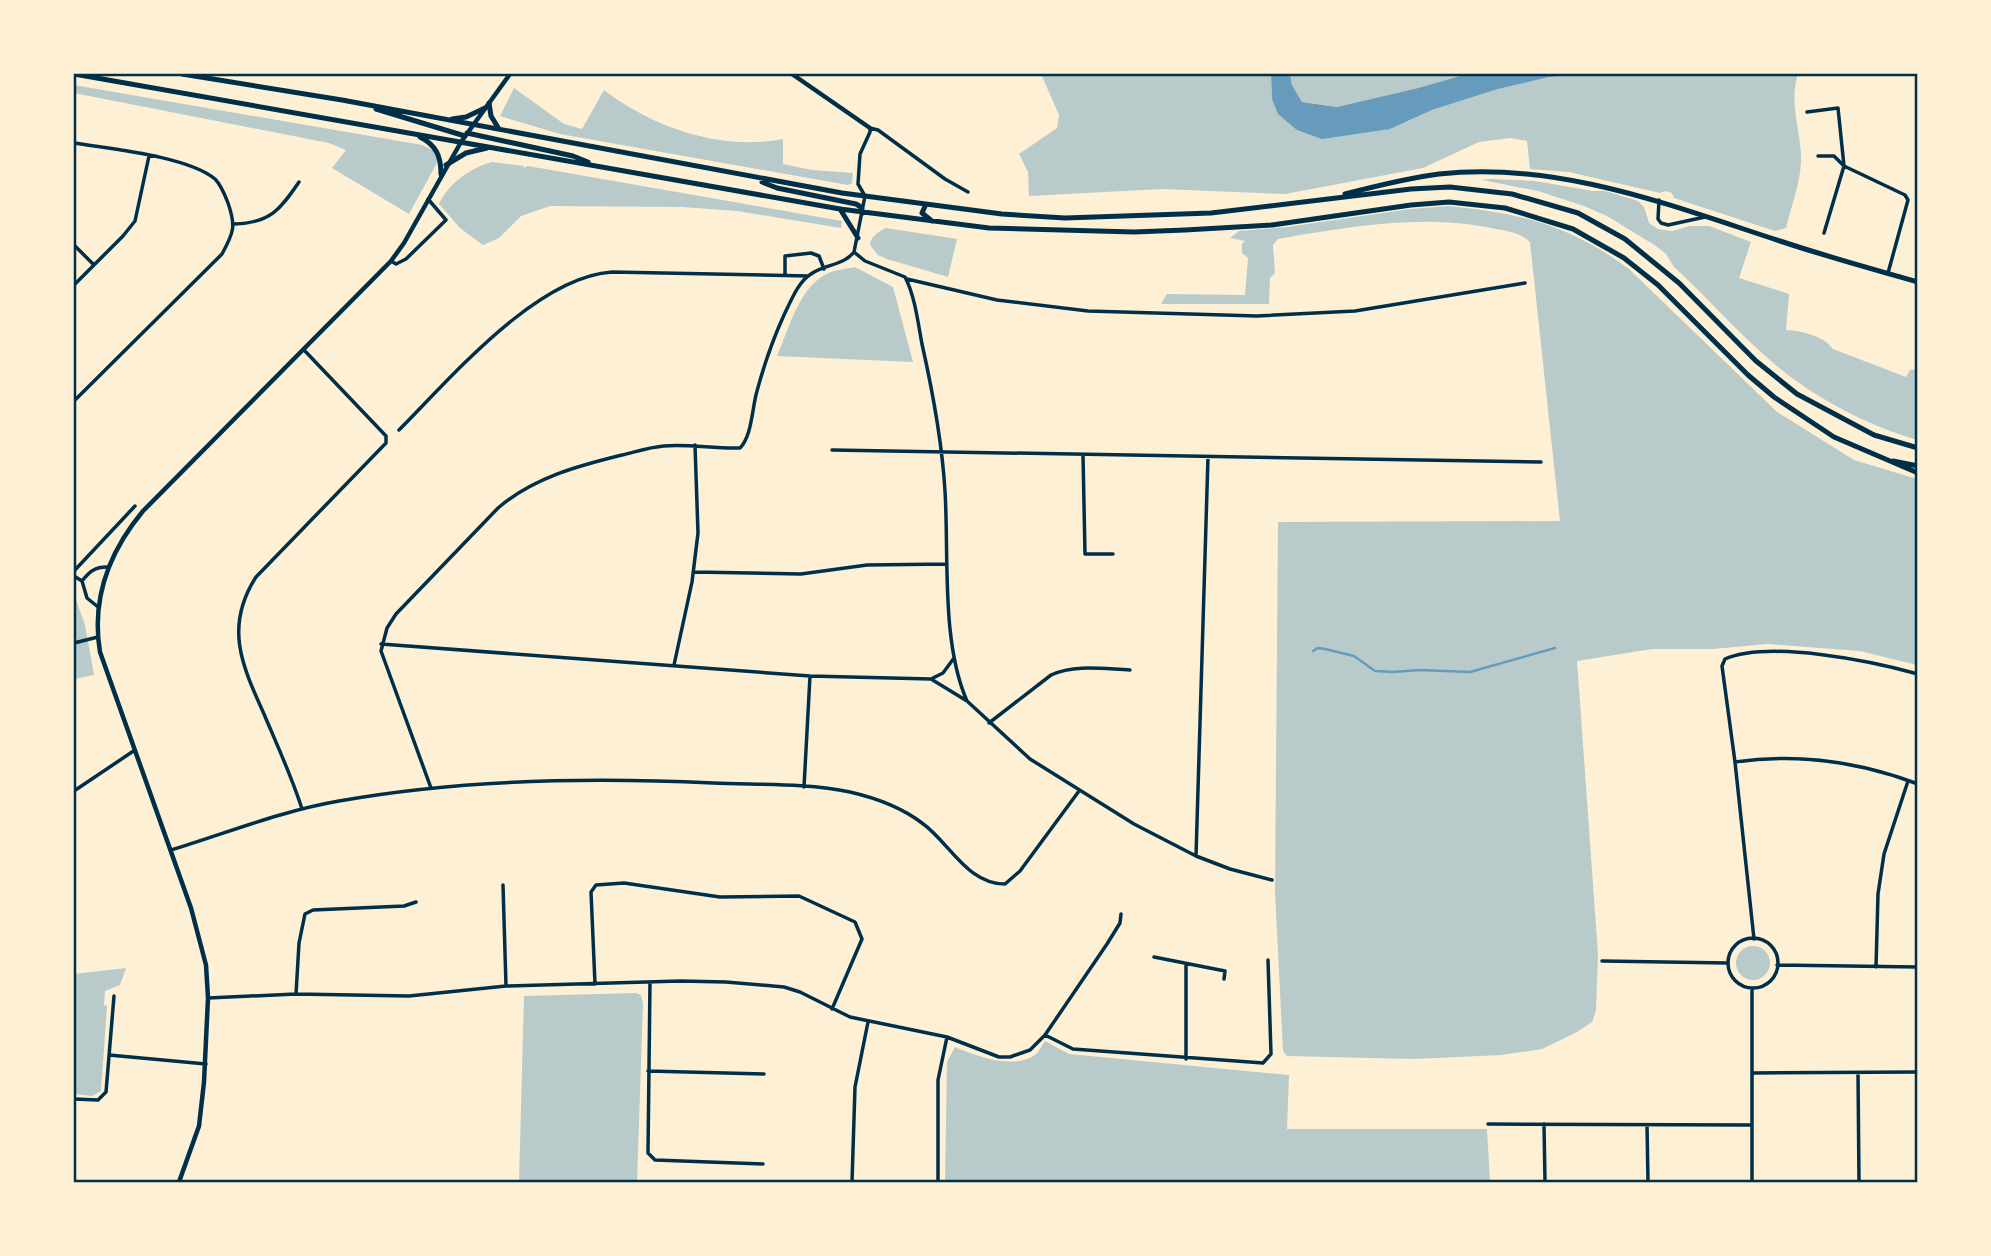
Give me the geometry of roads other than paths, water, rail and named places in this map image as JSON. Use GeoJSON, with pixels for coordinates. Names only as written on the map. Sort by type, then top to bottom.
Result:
{"type":"FeatureCollection","features":[{"type":"Feature","properties":{"kind":"main road"},"geometry":{"type":"LineString","coordinates":[[74,74],[414,134],[464,137],[573,156],[597,166]]}},
{"type":"Feature","properties":{"kind":"main road"},"geometry":{"type":"LineString","coordinates":[[182,74],[356,103],[746,176],[865,196],[1021,216],[1126,218],[1211,213],[1411,189],[1461,188],[1513,194],[1578,213],[1625,239],[1679,283],[1756,361],[1797,394],[1874,435],[1917,448]]}},
{"type":"Feature","properties":{"kind":"main road"},"geometry":{"type":"LineString","coordinates":[[356,103],[490,147],[934,223],[1005,229],[1134,232],[1272,225],[1449,202],[1505,208],[1545,219],[1598,242],[1624,258],[1658,285],[1748,375],[1808,422],[1834,437],[1917,473]]}},
{"type":"Feature","properties":{"kind":"main road"},"geometry":{"type":"LineString","coordinates":[[445,120],[466,117],[487,106],[501,131]]}},
{"type":"Feature","properties":{"kind":"main road"},"geometry":{"type":"LineString","coordinates":[[414,134],[438,151],[441,174]]}},
{"type":"Feature","properties":{"kind":"main road"},"geometry":{"type":"LineString","coordinates":[[446,165],[467,153],[490,147]]}},
{"type":"Feature","properties":{"kind":"main road"},"geometry":{"type":"LineString","coordinates":[[1325,199],[1440,174],[1556,177],[1659,200],[1917,282]]}},
{"type":"Feature","properties":{"kind":"main road"},"geometry":{"type":"LineString","coordinates":[[746,176],[777,188],[856,204],[863,212]]}},
{"type":"Feature","properties":{"kind":"main road"},"geometry":{"type":"LineString","coordinates":[[926,204],[922,213],[934,223]]}},
{"type":"Feature","properties":{"kind":"main road"},"geometry":{"type":"LineString","coordinates":[[840,209],[858,238]]}},
{"type":"Feature","properties":{"kind":"main road"},"geometry":{"type":"LineString","coordinates":[[1882,458],[1917,466]]}},
{"type":"Feature","properties":{"kind":"street"},"geometry":{"type":"LineString","coordinates":[[179,1182],[199,1126],[206,1064],[208,998],[203,945],[103,663],[98,637],[98,607],[107,567],[119,543],[143,511],[391,261],[404,243],[446,165],[510,74]]}},
{"type":"Feature","properties":{"kind":"street"},"geometry":{"type":"LineString","coordinates":[[792,74],[968,192]]}},
{"type":"Feature","properties":{"kind":"street"},"geometry":{"type":"LineString","coordinates":[[1807,112],[1838,108],[1844,166],[1824,233]]}},
{"type":"Feature","properties":{"kind":"street"},"geometry":{"type":"LineString","coordinates":[[399,430],[496,334],[577,278],[612,272],[808,276],[845,260],[854,252],[863,212],[865,196],[858,184],[860,159],[870,128]]}},
{"type":"Feature","properties":{"kind":"street"},"geometry":{"type":"LineString","coordinates":[[74,143],[190,166],[217,181],[234,224],[222,254],[74,401]]}},
{"type":"Feature","properties":{"kind":"street"},"geometry":{"type":"LineString","coordinates":[[74,285],[135,221],[149,156]]}},
{"type":"Feature","properties":{"kind":"street"},"geometry":{"type":"LineString","coordinates":[[1818,156],[1834,156],[1844,166],[1905,195],[1908,200],[1888,273]]}},
{"type":"Feature","properties":{"kind":"street"},"geometry":{"type":"LineString","coordinates":[[234,224],[260,222],[271,216],[299,182]]}},
{"type":"Feature","properties":{"kind":"street"},"geometry":{"type":"LineString","coordinates":[[391,261],[396,264],[407,259],[446,220],[428,198]]}},
{"type":"Feature","properties":{"kind":"street"},"geometry":{"type":"LineString","coordinates":[[1659,200],[1658,219],[1661,223],[1668,225],[1707,217]]}},
{"type":"Feature","properties":{"kind":"street"},"geometry":{"type":"LineString","coordinates":[[74,244],[94,265]]}},
{"type":"Feature","properties":{"kind":"street"},"geometry":{"type":"LineString","coordinates":[[854,252],[864,261],[907,279],[997,300],[1088,311],[1256,316],[1355,311],[1525,283]]}},
{"type":"Feature","properties":{"kind":"street"},"geometry":{"type":"LineString","coordinates":[[785,275],[785,256],[811,253],[819,256],[824,269]]}},
{"type":"Feature","properties":{"kind":"street"},"geometry":{"type":"LineString","coordinates":[[431,788],[386,666],[381,644],[387,628],[397,614],[446,560],[512,496],[558,473],[662,446],[740,448],[744,445],[772,344],[791,301],[808,276]]}},
{"type":"Feature","properties":{"kind":"street"},"geometry":{"type":"LineString","coordinates":[[907,279],[943,453],[954,658],[967,701]]}},
{"type":"Feature","properties":{"kind":"street"},"geometry":{"type":"LineString","coordinates":[[302,809],[241,657],[238,625],[242,601],[256,577],[386,443],[386,436],[304,350]]}},
{"type":"Feature","properties":{"kind":"street"},"geometry":{"type":"LineString","coordinates":[[674,666],[693,572],[698,524],[695,445]]}},
{"type":"Feature","properties":{"kind":"street"},"geometry":{"type":"LineString","coordinates":[[832,450],[1541,462]]}},
{"type":"Feature","properties":{"kind":"street"},"geometry":{"type":"LineString","coordinates":[[1083,455],[1084,554],[1113,554]]}},
{"type":"Feature","properties":{"kind":"street"},"geometry":{"type":"LineString","coordinates":[[1196,856],[1208,457]]}},
{"type":"Feature","properties":{"kind":"street"},"geometry":{"type":"LineString","coordinates":[[74,570],[135,506]]}},
{"type":"Feature","properties":{"kind":"street"},"geometry":{"type":"LineString","coordinates":[[693,572],[801,574],[867,565],[947,564]]}},
{"type":"Feature","properties":{"kind":"street"},"geometry":{"type":"LineString","coordinates":[[82,581],[97,567],[107,567]]}},
{"type":"Feature","properties":{"kind":"street"},"geometry":{"type":"LineString","coordinates":[[74,576],[82,581],[87,598],[98,607]]}},
{"type":"Feature","properties":{"kind":"street"},"geometry":{"type":"LineString","coordinates":[[74,643],[98,637]]}},
{"type":"Feature","properties":{"kind":"street"},"geometry":{"type":"LineString","coordinates":[[381,644],[810,676],[930,679],[943,673],[954,658]]}},
{"type":"Feature","properties":{"kind":"street"},"geometry":{"type":"LineString","coordinates":[[1754,939],[1722,666],[1725,659],[1735,654],[1765,652],[1812,654],[1874,663],[1917,674]]}},
{"type":"Feature","properties":{"kind":"street"},"geometry":{"type":"LineString","coordinates":[[989,723],[1061,670],[1130,670]]}},
{"type":"Feature","properties":{"kind":"street"},"geometry":{"type":"LineString","coordinates":[[804,788],[810,676]]}},
{"type":"Feature","properties":{"kind":"street"},"geometry":{"type":"LineString","coordinates":[[930,679],[967,701],[1030,759],[1134,824],[1196,856],[1230,869],[1272,880]]}},
{"type":"Feature","properties":{"kind":"street"},"geometry":{"type":"LineString","coordinates":[[74,791],[135,750]]}},
{"type":"Feature","properties":{"kind":"street"},"geometry":{"type":"LineString","coordinates":[[1735,761],[1781,758],[1837,762],[1865,767],[1917,784]]}},
{"type":"Feature","properties":{"kind":"street"},"geometry":{"type":"LineString","coordinates":[[171,850],[302,809],[338,801],[431,788],[513,782],[614,780],[846,791],[901,808],[925,824],[976,876],[996,884],[1004,884],[1013,879],[1079,791]]}},
{"type":"Feature","properties":{"kind":"street"},"geometry":{"type":"LineString","coordinates":[[1877,967],[1878,894],[1884,854],[1908,780]]}},
{"type":"Feature","properties":{"kind":"street"},"geometry":{"type":"LineString","coordinates":[[595,984],[591,892],[596,885],[624,883],[720,897],[799,896],[855,922],[862,939],[832,1009]]}},
{"type":"Feature","properties":{"kind":"street"},"geometry":{"type":"LineString","coordinates":[[503,885],[506,986]]}},
{"type":"Feature","properties":{"kind":"street"},"geometry":{"type":"LineString","coordinates":[[296,994],[299,943],[305,914],[313,910],[416,902]]}},
{"type":"Feature","properties":{"kind":"street"},"geometry":{"type":"LineString","coordinates":[[208,998],[296,994],[409,996],[506,986],[726,982],[784,987],[868,1023],[947,1037],[987,1054],[1010,1057],[1030,1049],[1045,1035],[1121,923],[1121,914]]}},
{"type":"Feature","properties":{"kind":"street"},"geometry":{"type":"LineString","coordinates":[[1754,939],[1768,944],[1777,957],[1772,979],[1760,987],[1752,988],[1744,987],[1732,978],[1728,963],[1733,948],[1739,943],[1754,939]]}},
{"type":"Feature","properties":{"kind":"street"},"geometry":{"type":"LineString","coordinates":[[1154,957],[1224,971],[1224,979]]}},
{"type":"Feature","properties":{"kind":"street"},"geometry":{"type":"LineString","coordinates":[[1045,1035],[1073,1049],[1263,1063],[1271,1054],[1268,960]]}},
{"type":"Feature","properties":{"kind":"street"},"geometry":{"type":"LineString","coordinates":[[1602,961],[1728,963]]}},
{"type":"Feature","properties":{"kind":"street"},"geometry":{"type":"LineString","coordinates":[[1186,964],[1186,1059]]}},
{"type":"Feature","properties":{"kind":"street"},"geometry":{"type":"LineString","coordinates":[[1777,965],[1917,967]]}},
{"type":"Feature","properties":{"kind":"street"},"geometry":{"type":"LineString","coordinates":[[650,982],[648,1153],[651,1158],[763,1164]]}},
{"type":"Feature","properties":{"kind":"street"},"geometry":{"type":"LineString","coordinates":[[1752,988],[1752,1182]]}},
{"type":"Feature","properties":{"kind":"street"},"geometry":{"type":"LineString","coordinates":[[74,1099],[92,1101],[103,1096],[107,1086],[114,996]]}},
{"type":"Feature","properties":{"kind":"street"},"geometry":{"type":"LineString","coordinates":[[852,1182],[855,1087],[868,1023]]}},
{"type":"Feature","properties":{"kind":"street"},"geometry":{"type":"LineString","coordinates":[[938,1182],[939,1080],[947,1037]]}},
{"type":"Feature","properties":{"kind":"street"},"geometry":{"type":"LineString","coordinates":[[109,1055],[206,1064]]}},
{"type":"Feature","properties":{"kind":"street"},"geometry":{"type":"LineString","coordinates":[[648,1072],[764,1074]]}},
{"type":"Feature","properties":{"kind":"street"},"geometry":{"type":"LineString","coordinates":[[1858,1072],[1859,1182]]}},
{"type":"Feature","properties":{"kind":"street"},"geometry":{"type":"LineString","coordinates":[[1752,1073],[1917,1072]]}},
{"type":"Feature","properties":{"kind":"street"},"geometry":{"type":"LineString","coordinates":[[1488,1124],[1752,1125]]}},
{"type":"Feature","properties":{"kind":"street"},"geometry":{"type":"LineString","coordinates":[[1544,1124],[1545,1182]]}},
{"type":"Feature","properties":{"kind":"street"},"geometry":{"type":"LineString","coordinates":[[1647,1125],[1648,1182]]}},
{"type":"Feature","properties":{"kind":"water"},"geometry":{"type":"Polygon","coordinates":[[[1271,74],[1290,74],[1292,85],[1302,102],[1337,107],[1467,74],[1589,74],[1549,77],[1498,89],[1432,110],[1390,129],[1322,139],[1297,130],[1278,114],[1272,99],[1271,74]]]}},
{"type":"Feature","properties":{"kind":"waterway"},"geometry":{"type":"LineString","coordinates":[[1313,651],[1318,648],[1354,656],[1375,671],[1470,672],[1555,648]]}}]}
